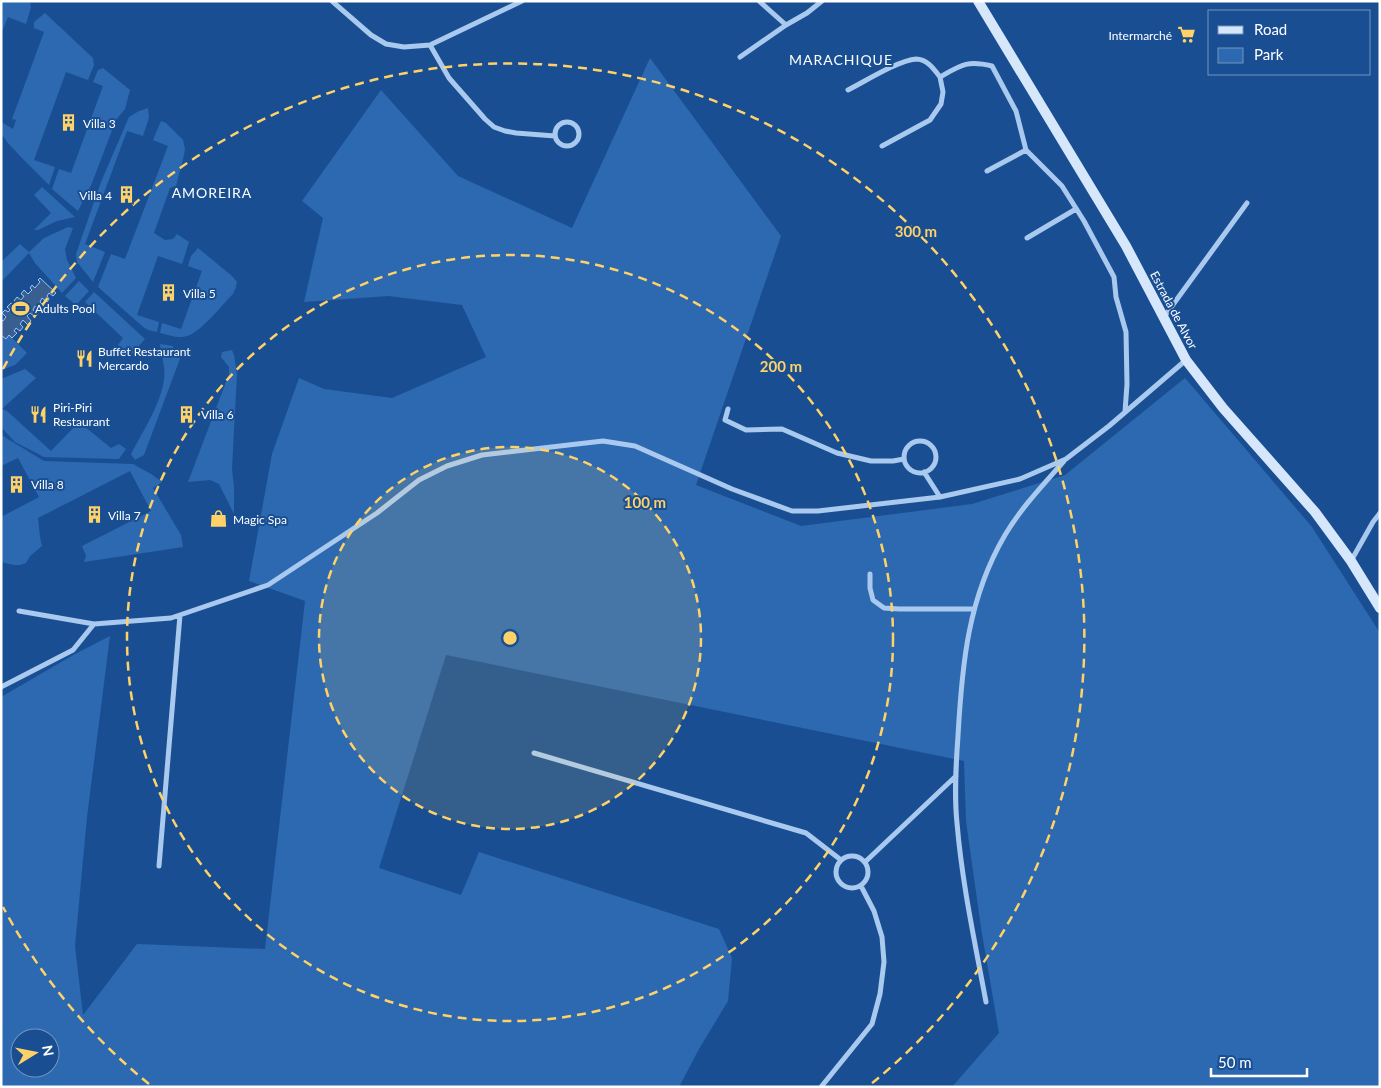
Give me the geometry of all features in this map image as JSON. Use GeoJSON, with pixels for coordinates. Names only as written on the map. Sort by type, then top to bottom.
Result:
{"type":"FeatureCollection","features":[{"type":"Feature","properties":{"kind":"street"},"geometry":{"type":"LineString","coordinates":[[332,1],[371,35],[386,44],[404,47],[430,45],[522,1]]}},
{"type":"Feature","properties":{"kind":"street"},"geometry":{"type":"LineString","coordinates":[[759,1],[786,25]]}},
{"type":"Feature","properties":{"kind":"street"},"geometry":{"type":"LineString","coordinates":[[740,57],[822,1]]}},
{"type":"Feature","properties":{"kind":"street","name":"Estrada de Alvor"},"geometry":{"type":"LineString","coordinates":[[978,1],[1126,246],[1186,360],[1222,408],[1315,512],[1351,561],[1380,608]]}},
{"type":"Feature","properties":{"kind":"street"},"geometry":{"type":"LineString","coordinates":[[430,45],[449,78],[494,127],[516,133],[555,136]]}},
{"type":"Feature","properties":{"kind":"street"},"geometry":{"type":"LineString","coordinates":[[848,90],[900,63],[917,59],[931,64],[940,76],[943,92],[941,104],[930,120],[882,146]]}},
{"type":"Feature","properties":{"kind":"street"},"geometry":{"type":"LineString","coordinates":[[940,76],[960,66],[977,62],[992,66],[1016,112],[1026,150],[1062,186],[1114,277],[1116,297],[1126,332],[1127,384],[1125,412]]}},
{"type":"Feature","properties":{"kind":"street"},"geometry":{"type":"LineString","coordinates":[[566,122],[578,127],[578,140],[570,146],[560,144],[556,141],[555,136],[557,126],[566,122]]}},
{"type":"Feature","properties":{"kind":"street"},"geometry":{"type":"LineString","coordinates":[[987,171],[1026,150]]}},
{"type":"Feature","properties":{"kind":"street"},"geometry":{"type":"LineString","coordinates":[[1164,317],[1247,203]]}},
{"type":"Feature","properties":{"kind":"street"},"geometry":{"type":"LineString","coordinates":[[1027,238],[1076,209]]}},
{"type":"Feature","properties":{"kind":"street"},"geometry":{"type":"LineString","coordinates":[[986,1002],[961,862],[957,821],[956,776],[960,691],[967,636],[974,609],[989,566],[1022,510],[1066,459],[1186,360]]}},
{"type":"Feature","properties":{"kind":"street"},"geometry":{"type":"LineString","coordinates":[[728,409],[725,420],[746,430],[782,429],[837,453],[871,461],[904,460]]}},
{"type":"Feature","properties":{"kind":"street"},"geometry":{"type":"LineString","coordinates":[[19,612],[94,624],[171,618],[180,615],[268,585],[377,513],[419,480],[448,466],[482,455],[603,441],[635,446],[732,489],[792,511],[818,511],[940,497],[1020,479],[1066,459]]}},
{"type":"Feature","properties":{"kind":"street"},"geometry":{"type":"LineString","coordinates":[[919,441],[928,443],[935,451],[936,461],[932,467],[924,472],[911,471],[906,466],[904,460],[905,450],[909,444],[919,441]]}},
{"type":"Feature","properties":{"kind":"street"},"geometry":{"type":"LineString","coordinates":[[924,472],[940,497]]}},
{"type":"Feature","properties":{"kind":"street"},"geometry":{"type":"LineString","coordinates":[[1351,561],[1380,513]]}},
{"type":"Feature","properties":{"kind":"street"},"geometry":{"type":"LineString","coordinates":[[870,574],[870,588],[873,600],[884,608],[899,610],[974,609]]}},
{"type":"Feature","properties":{"kind":"street"},"geometry":{"type":"LineString","coordinates":[[159,866],[180,615]]}},
{"type":"Feature","properties":{"kind":"street"},"geometry":{"type":"LineString","coordinates":[[1,687],[73,650],[94,624]]}},
{"type":"Feature","properties":{"kind":"street"},"geometry":{"type":"LineString","coordinates":[[534,753],[806,833],[841,860]]}},
{"type":"Feature","properties":{"kind":"street"},"geometry":{"type":"LineString","coordinates":[[865,862],[956,776]]}},
{"type":"Feature","properties":{"kind":"street"},"geometry":{"type":"LineString","coordinates":[[853,856],[865,862],[868,868],[868,875],[866,881],[861,886],[851,888],[845,886],[836,876],[836,869],[841,860],[847,857],[853,856]]}},
{"type":"Feature","properties":{"kind":"street"},"geometry":{"type":"LineString","coordinates":[[821,1087],[872,1024],[880,994],[884,962],[882,937],[874,911],[861,886]]}},
{"type":"Feature","properties":{"kind":"green space"},"geometry":{"type":"Polygon","coordinates":[[[1,1],[30,2],[31,7],[26,24],[8,17],[1,34],[1,1]]]}},
{"type":"Feature","properties":{"kind":"green space"},"geometry":{"type":"Polygon","coordinates":[[[45,13],[93,58],[94,65],[88,80],[66,72],[34,160],[55,167],[49,185],[7,142],[1,133],[1,122],[13,129],[16,120],[12,119],[44,32],[34,28],[34,22],[45,13]]]}},
{"type":"Feature","properties":{"kind":"green space"},"geometry":{"type":"Polygon","coordinates":[[[650,58],[781,236],[696,485],[801,526],[972,504],[1065,475],[1185,378],[1312,527],[1380,633],[1380,1087],[952,1087],[999,1033],[981,928],[966,821],[964,761],[446,655],[379,868],[461,895],[479,852],[719,929],[732,958],[728,1001],[679,1087],[1,1087],[1,697],[110,636],[87,817],[75,946],[83,1015],[137,944],[265,949],[305,601],[249,581],[272,454],[299,378],[324,389],[392,398],[486,357],[462,305],[388,296],[304,302],[323,218],[302,201],[381,90],[458,176],[572,228],[650,58]]]}},
{"type":"Feature","properties":{"kind":"green space"},"geometry":{"type":"Polygon","coordinates":[[[103,68],[130,90],[125,109],[116,120],[92,183],[78,211],[52,189],[59,169],[71,173],[103,86],[93,82],[98,70],[103,68]]]}},
{"type":"Feature","properties":{"kind":"green space"},"geometry":{"type":"Polygon","coordinates":[[[148,108],[149,118],[143,136],[127,131],[85,244],[105,252],[93,282],[77,262],[76,254],[101,182],[129,117],[148,108]]]}},
{"type":"Feature","properties":{"kind":"green space"},"geometry":{"type":"Polygon","coordinates":[[[161,121],[166,123],[183,140],[185,149],[176,186],[170,188],[154,233],[165,240],[173,239],[177,234],[189,242],[182,264],[158,256],[137,315],[159,322],[157,332],[142,326],[98,287],[111,254],[125,259],[168,146],[153,140],[161,121]]]}},
{"type":"Feature","properties":{"kind":"green space"},"geometry":{"type":"Polygon","coordinates":[[[42,187],[75,217],[57,221],[34,230],[51,213],[34,195],[42,187]]]}},
{"type":"Feature","properties":{"kind":"green space"},"geometry":{"type":"Polygon","coordinates":[[[68,227],[73,228],[65,249],[67,260],[76,278],[62,293],[35,263],[29,253],[1,282],[1,262],[20,244],[29,252],[44,238],[68,227]]]}},
{"type":"Feature","properties":{"kind":"green space"},"geometry":{"type":"Polygon","coordinates":[[[198,248],[237,282],[233,294],[205,324],[192,334],[180,337],[160,333],[162,323],[181,329],[202,271],[188,266],[191,256],[198,248]]]}},
{"type":"Feature","properties":{"kind":"green space"},"geometry":{"type":"Polygon","coordinates":[[[79,281],[89,291],[76,305],[65,296],[79,281]]]}},
{"type":"Feature","properties":{"kind":"green space"},"geometry":{"type":"Polygon","coordinates":[[[94,292],[145,339],[131,355],[118,345],[123,338],[85,302],[94,292]]]}},
{"type":"Feature","properties":{"kind":"green space"},"geometry":{"type":"Polygon","coordinates":[[[1,335],[6,339],[9,335],[27,353],[15,365],[1,370],[1,335]]]}},
{"type":"Feature","properties":{"kind":"green space"},"geometry":{"type":"Polygon","coordinates":[[[160,344],[173,346],[173,355],[181,356],[144,455],[135,460],[131,454],[151,417],[164,379],[160,344]]]}},
{"type":"Feature","properties":{"kind":"green space"},"geometry":{"type":"Polygon","coordinates":[[[232,350],[237,374],[232,469],[234,514],[219,484],[210,480],[188,482],[229,374],[229,367],[221,357],[222,352],[232,350]]]}},
{"type":"Feature","properties":{"kind":"green space"},"geometry":{"type":"Polygon","coordinates":[[[25,369],[36,378],[2,409],[7,411],[51,451],[79,422],[111,448],[119,444],[126,449],[119,459],[44,457],[15,442],[1,427],[1,379],[25,369]]]}},
{"type":"Feature","properties":{"kind":"green space"},"geometry":{"type":"Polygon","coordinates":[[[1,434],[44,461],[133,464],[151,474],[162,482],[153,488],[181,535],[183,547],[84,562],[86,556],[82,546],[151,511],[130,471],[38,518],[42,546],[30,556],[26,563],[14,565],[1,562],[1,517],[39,497],[18,458],[1,466],[1,434]]]}},
{"type":"Feature","properties":{"kind":"shaded area","name":"Adults Pool"},"geometry":{"type":"Polygon","coordinates":[[[40,278],[56,293],[53,296],[49,293],[47,302],[42,298],[40,302],[44,306],[40,310],[35,306],[33,310],[36,313],[34,316],[30,313],[27,316],[31,321],[28,325],[23,320],[20,324],[23,327],[20,331],[16,328],[14,331],[17,333],[12,338],[9,335],[6,339],[1,335],[1,320],[3,321],[6,317],[2,313],[5,310],[8,312],[10,310],[7,307],[11,303],[15,305],[17,303],[14,301],[17,297],[21,300],[24,296],[21,294],[24,290],[28,294],[32,290],[30,288],[32,285],[35,288],[40,282],[38,280],[40,278]]]}},
{"type":"Feature","properties":{"kind":"place","name":"Intermarché"},"geometry":{"type":"Point","coordinates":[1186,35]}},
{"type":"Feature","properties":{"kind":"place","name":"Villa 3"},"geometry":{"type":"Point","coordinates":[69,123]}},
{"type":"Feature","properties":{"kind":"place","name":"Villa 4"},"geometry":{"type":"Point","coordinates":[126,195]}},
{"type":"Feature","properties":{"kind":"place","name":"Villa 5"},"geometry":{"type":"Point","coordinates":[169,293]}},
{"type":"Feature","properties":{"kind":"place","name":"Adults Pool"},"geometry":{"type":"Point","coordinates":[21,308]}},
{"type":"Feature","properties":{"kind":"place","name":"Buffet Restaurant Mercardo"},"geometry":{"type":"Point","coordinates":[84,358]}},
{"type":"Feature","properties":{"kind":"place","name":"Piri-Piri Restaurant"},"geometry":{"type":"Point","coordinates":[39,414]}},
{"type":"Feature","properties":{"kind":"place","name":"Villa 6"},"geometry":{"type":"Point","coordinates":[187,414]}},
{"type":"Feature","properties":{"kind":"place","name":"Villa 8"},"geometry":{"type":"Point","coordinates":[17,484]}},
{"type":"Feature","properties":{"kind":"place","name":"Villa 7"},"geometry":{"type":"Point","coordinates":[94,515]}},
{"type":"Feature","properties":{"kind":"place","name":"Magic Spa"},"geometry":{"type":"Point","coordinates":[219,519]}},
{"type":"Feature","properties":{"kind":"district","name":"MARACHIQUE"},"geometry":{"type":"Point","coordinates":[841,59]}},
{"type":"Feature","properties":{"kind":"district","name":"AMOREIRA"},"geometry":{"type":"Point","coordinates":[212,192]}}]}
